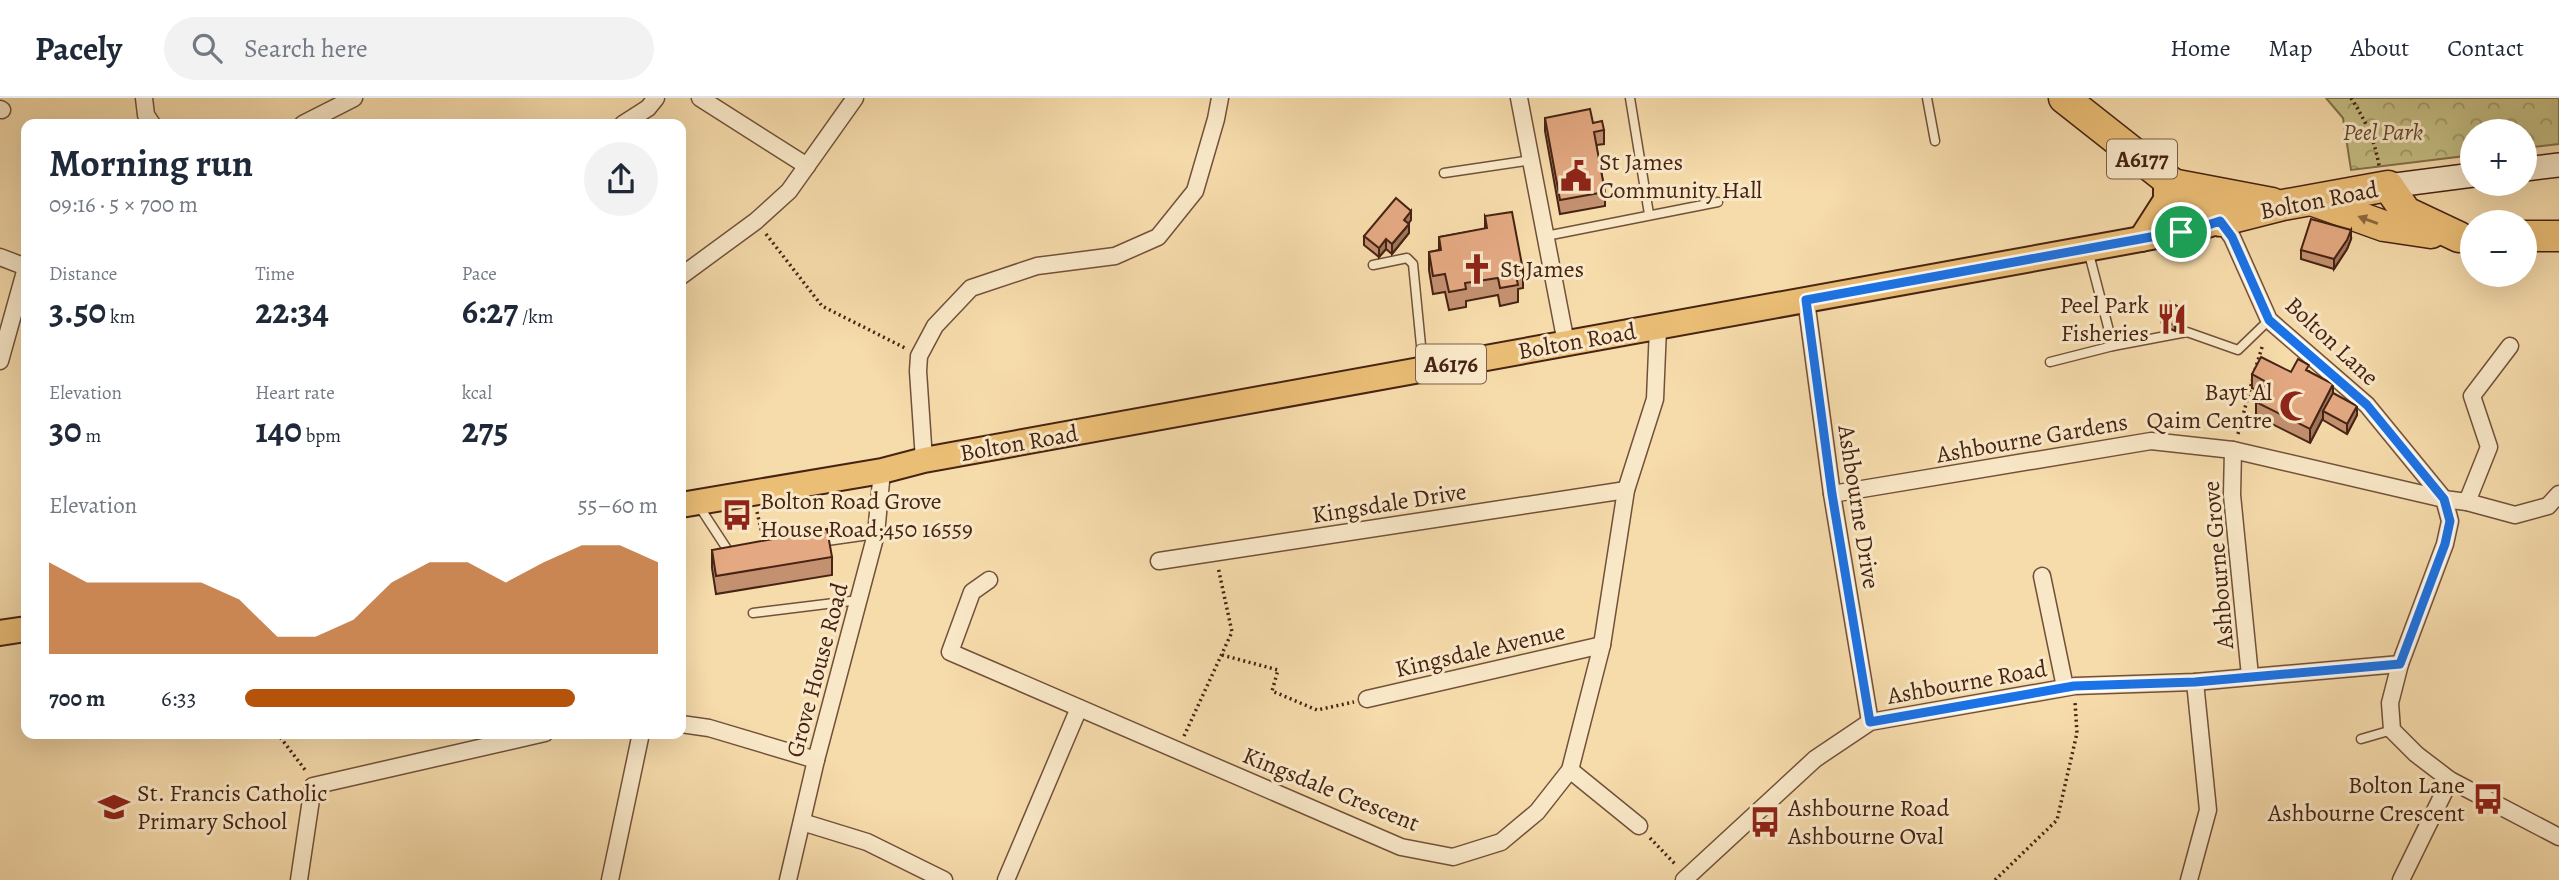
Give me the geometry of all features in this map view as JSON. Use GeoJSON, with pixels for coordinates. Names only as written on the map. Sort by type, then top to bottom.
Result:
{"type":"FeatureCollection","features":[{"type":"Feature","properties":{"kind":"highway","name":"A6177"},"geometry":{"type":"LineString","coordinates":[[2064,98],[2220,221]]}},
{"type":"Feature","properties":{"kind":"highway","name":"Bolton Road"},"geometry":{"type":"LineString","coordinates":[[2220,221],[2313,200],[2384,179]]}},
{"type":"Feature","properties":{"kind":"highway"},"geometry":{"type":"LineString","coordinates":[[2384,179],[2406,212],[2460,234]]}},
{"type":"Feature","properties":{"kind":"highway","name":"A6177"},"geometry":{"type":"LineString","coordinates":[[2169,181],[2283,205]]}},
{"type":"Feature","properties":{"kind":"highway","name":"A6177"},"geometry":{"type":"LineString","coordinates":[[2313,200],[2384,226],[2460,236]]}},
{"type":"Feature","properties":{"kind":"highway"},"geometry":{"type":"LineString","coordinates":[[2537,236],[2559,236]]}},
{"type":"Feature","properties":{"kind":"main road"},"geometry":{"type":"LineString","coordinates":[[2140,239],[2166,200],[2169,181]]}},
{"type":"Feature","properties":{"kind":"main road","name":"Bolton Road"},"geometry":{"type":"LineString","coordinates":[[689,503],[882,471],[925,460],[2087,249],[2199,228],[2220,221]]}},
{"type":"Feature","properties":{"kind":"main road"},"geometry":{"type":"LineString","coordinates":[[0,633],[21,630]]}},
{"type":"Feature","properties":{"kind":"street"},"geometry":{"type":"LineString","coordinates":[[144,98],[149,119]]}},
{"type":"Feature","properties":{"kind":"street"},"geometry":{"type":"LineString","coordinates":[[313,119],[354,98]]}},
{"type":"Feature","properties":{"kind":"street"},"geometry":{"type":"LineString","coordinates":[[631,119],[648,108],[656,98]]}},
{"type":"Feature","properties":{"kind":"street"},"geometry":{"type":"LineString","coordinates":[[701,98],[807,166]]}},
{"type":"Feature","properties":{"kind":"street"},"geometry":{"type":"LineString","coordinates":[[686,272],[756,221],[789,191],[855,98]]}},
{"type":"Feature","properties":{"kind":"street"},"geometry":{"type":"LineString","coordinates":[[925,460],[919,356],[935,326],[971,288],[1037,266],[1115,256],[1158,237],[1195,191],[1220,98]]}},
{"type":"Feature","properties":{"kind":"street"},"geometry":{"type":"LineString","coordinates":[[1520,98],[1566,343]]}},
{"type":"Feature","properties":{"kind":"street"},"geometry":{"type":"LineString","coordinates":[[2537,168],[2559,165]]}},
{"type":"Feature","properties":{"kind":"street","name":"Bolton Road"},"geometry":{"type":"LineString","coordinates":[[2384,179],[2460,176]]}},
{"type":"Feature","properties":{"kind":"street","name":"Bolton Lane"},"geometry":{"type":"LineString","coordinates":[[2220,221],[2232,237],[2269,320],[2367,405],[2444,499]]}},
{"type":"Feature","properties":{"kind":"street"},"geometry":{"type":"LineString","coordinates":[[0,257],[21,266]]}},
{"type":"Feature","properties":{"kind":"street"},"geometry":{"type":"LineString","coordinates":[[0,361],[21,286]]}},
{"type":"Feature","properties":{"kind":"street","name":"Ashbourne Drive"},"geometry":{"type":"LineString","coordinates":[[1806,300],[1832,494],[1870,722]]}},
{"type":"Feature","properties":{"kind":"street","name":"Kingsdale Crescent"},"geometry":{"type":"LineString","coordinates":[[989,580],[972,592],[950,652],[1401,847],[1453,857],[1501,842],[1537,812],[1570,770],[1602,645],[1626,490],[1654,399],[1658,328]]}},
{"type":"Feature","properties":{"kind":"street"},"geometry":{"type":"LineString","coordinates":[[2467,502],[2489,447],[2472,396],[2511,345]]}},
{"type":"Feature","properties":{"kind":"street","name":"Ashbourne Gardens"},"geometry":{"type":"LineString","coordinates":[[1832,494],[2151,441],[2233,450],[2515,515],[2548,506],[2559,494]]}},
{"type":"Feature","properties":{"kind":"street","name":"Ashbourne Grove"},"geometry":{"type":"LineString","coordinates":[[2233,450],[2232,495],[2250,676]]}},
{"type":"Feature","properties":{"kind":"street","name":"Grove House Road"},"geometry":{"type":"LineString","coordinates":[[788,880],[816,760],[876,534],[882,471]]}},
{"type":"Feature","properties":{"kind":"street","name":"Kingsdale Drive"},"geometry":{"type":"LineString","coordinates":[[1159,561],[1626,490]]}},
{"type":"Feature","properties":{"kind":"street"},"geometry":{"type":"LineString","coordinates":[[2444,499],[2450,521],[2445,544],[2400,664],[2390,704],[2392,730],[2416,754],[2450,780],[2559,837]]}},
{"type":"Feature","properties":{"kind":"street"},"geometry":{"type":"LineString","coordinates":[[2042,576],[2070,687]]}},
{"type":"Feature","properties":{"kind":"street","name":"Kingsdale Avenue"},"geometry":{"type":"LineString","coordinates":[[1367,699],[1602,645]]}},
{"type":"Feature","properties":{"kind":"street","name":"Ashbourne Road"},"geometry":{"type":"LineString","coordinates":[[1685,878],[1815,760],[1870,722],[2070,687],[2195,682],[2400,664]]}},
{"type":"Feature","properties":{"kind":"street"},"geometry":{"type":"LineString","coordinates":[[2189,880],[2208,810],[2195,682]]}},
{"type":"Feature","properties":{"kind":"street"},"geometry":{"type":"LineString","coordinates":[[1006,880],[1079,708]]}},
{"type":"Feature","properties":{"kind":"street"},"geometry":{"type":"LineString","coordinates":[[686,725],[709,728],[816,760]]}},
{"type":"Feature","properties":{"kind":"street"},"geometry":{"type":"LineString","coordinates":[[299,880],[313,786],[519,739]]}},
{"type":"Feature","properties":{"kind":"street"},"geometry":{"type":"LineString","coordinates":[[610,880],[640,739]]}},
{"type":"Feature","properties":{"kind":"street"},"geometry":{"type":"LineString","coordinates":[[1570,770],[1639,826]]}},
{"type":"Feature","properties":{"kind":"street"},"geometry":{"type":"LineString","coordinates":[[2401,880],[2450,780]]}},
{"type":"Feature","properties":{"kind":"street"},"geometry":{"type":"LineString","coordinates":[[802,822],[867,842],[944,880]]}},
{"type":"Feature","properties":{"kind":"lane"},"geometry":{"type":"LineString","coordinates":[[1630,98],[1649,214]]}},
{"type":"Feature","properties":{"kind":"lane"},"geometry":{"type":"LineString","coordinates":[[1927,98],[1935,141]]}},
{"type":"Feature","properties":{"kind":"lane"},"geometry":{"type":"LineString","coordinates":[[1444,173],[1531,160]]}},
{"type":"Feature","properties":{"kind":"lane"},"geometry":{"type":"LineString","coordinates":[[1546,236],[1718,202]]}},
{"type":"Feature","properties":{"kind":"lane"},"geometry":{"type":"LineString","coordinates":[[2087,249],[2113,346]]}},
{"type":"Feature","properties":{"kind":"lane"},"geometry":{"type":"LineString","coordinates":[[1373,265],[1407,258],[1413,264],[1424,369]]}},
{"type":"Feature","properties":{"kind":"lane"},"geometry":{"type":"LineString","coordinates":[[2050,362],[2113,346],[2187,332],[2238,350],[2269,320]]}},
{"type":"Feature","properties":{"kind":"lane"},"geometry":{"type":"LineString","coordinates":[[689,503],[729,552],[765,549]]}},
{"type":"Feature","properties":{"kind":"lane"},"geometry":{"type":"LineString","coordinates":[[815,542],[876,534]]}},
{"type":"Feature","properties":{"kind":"lane"},"geometry":{"type":"LineString","coordinates":[[753,613],[859,600]]}},
{"type":"Feature","properties":{"kind":"lane"},"geometry":{"type":"LineString","coordinates":[[2361,738],[2392,730]]}},
{"type":"Feature","properties":{"kind":"path"},"geometry":{"type":"LineString","coordinates":[[2351,98],[2376,148],[2384,179]]}},
{"type":"Feature","properties":{"kind":"path"},"geometry":{"type":"LineString","coordinates":[[756,221],[822,306],[919,356]]}},
{"type":"Feature","properties":{"kind":"path"},"geometry":{"type":"LineString","coordinates":[[2233,450],[2269,320]]}},
{"type":"Feature","properties":{"kind":"path"},"geometry":{"type":"LineString","coordinates":[[753,493],[765,549]]}},
{"type":"Feature","properties":{"kind":"path"},"geometry":{"type":"LineString","coordinates":[[1177,750],[1232,632],[1215,552]]}},
{"type":"Feature","properties":{"kind":"path"},"geometry":{"type":"LineString","coordinates":[[1222,654],[1278,670],[1272,691],[1317,710],[1367,699]]}},
{"type":"Feature","properties":{"kind":"path"},"geometry":{"type":"LineString","coordinates":[[1995,880],[2057,820],[2077,733],[2070,687]]}},
{"type":"Feature","properties":{"kind":"path"},"geometry":{"type":"LineString","coordinates":[[282,739],[307,771],[313,786]]}},
{"type":"Feature","properties":{"kind":"path"},"geometry":{"type":"LineString","coordinates":[[1639,826],[1685,878]]}},
{"type":"Feature","properties":{"kind":"green space","name":"Peel Park"},"geometry":{"type":"Polygon","coordinates":[[[2326,98],[2559,98],[2559,144],[2537,147],[2537,119],[2460,119],[2460,157],[2351,170],[2343,118],[2326,98]]]}},
{"type":"Feature","properties":{"kind":"building","name":"St James Community Hall"},"geometry":{"type":"Polygon","coordinates":[[[1590,109],[1593,123],[1602,121],[1604,130],[1594,132],[1605,192],[1560,200],[1545,118],[1590,109]]]}},
{"type":"Feature","properties":{"kind":"building"},"geometry":{"type":"Polygon","coordinates":[[[1396,198],[1411,211],[1404,220],[1409,224],[1392,244],[1386,239],[1379,248],[1364,236],[1396,198]]]}},
{"type":"Feature","properties":{"kind":"building","name":"St James"},"geometry":{"type":"Polygon","coordinates":[[[1512,212],[1523,270],[1515,271],[1518,285],[1500,288],[1498,278],[1465,283],[1466,289],[1449,292],[1445,274],[1433,276],[1429,252],[1441,250],[1439,237],[1487,228],[1485,216],[1512,212]]]}},
{"type":"Feature","properties":{"kind":"building"},"geometry":{"type":"Polygon","coordinates":[[[2311,219],[2351,230],[2334,259],[2301,250],[2311,219]]]}},
{"type":"Feature","properties":{"kind":"building","name":"Peel Park Fisheries"},"geometry":{"type":"Polygon","coordinates":[[[2170,302],[2184,310],[2175,326],[2161,319],[2170,302]]]}},
{"type":"Feature","properties":{"kind":"building","name":"Bayt Al Qaim Centre"},"geometry":{"type":"Polygon","coordinates":[[[2261,357],[2291,372],[2298,359],[2309,365],[2306,370],[2333,384],[2310,429],[2256,402],[2266,382],[2252,374],[2261,357]]]}},
{"type":"Feature","properties":{"kind":"building"},"geometry":{"type":"Polygon","coordinates":[[[2333,393],[2357,406],[2347,424],[2323,411],[2333,393]]]}},
{"type":"Feature","properties":{"kind":"building"},"geometry":{"type":"Polygon","coordinates":[[[827,529],[832,557],[716,576],[712,550],[827,529]]]}},
{"type":"Feature","properties":{"kind":"place","name":"St James Community Hall"},"geometry":{"type":"Point","coordinates":[1576,176]}},
{"type":"Feature","properties":{"kind":"place","name":"St James"},"geometry":{"type":"Point","coordinates":[1477,269]}},
{"type":"Feature","properties":{"kind":"place","name":"Peel Park Fisheries"},"geometry":{"type":"Point","coordinates":[2172,319]}},
{"type":"Feature","properties":{"kind":"place","name":"Bayt Al Qaim Centre"},"geometry":{"type":"Point","coordinates":[2295,406]}},
{"type":"Feature","properties":{"kind":"place","name":"Bolton Road Grove House Road;450 16559"},"geometry":{"type":"Point","coordinates":[737,515]}},
{"type":"Feature","properties":{"kind":"place","name":"Bolton Lane Ashbourne Crescent"},"geometry":{"type":"Point","coordinates":[2488,799]}},
{"type":"Feature","properties":{"kind":"place","name":"St. Francis Catholic Primary School"},"geometry":{"type":"Point","coordinates":[114,807]}},
{"type":"Feature","properties":{"kind":"place","name":"Ashbourne Road Ashbourne Oval"},"geometry":{"type":"Point","coordinates":[1765,822]}},
{"type":"Feature","properties":{"kind":"route"},"geometry":{"type":"LineString","coordinates":[[2220,221],[2232,237],[2269,320],[2367,405],[2444,499],[2450,521],[2445,544],[2400,664],[2195,682],[2074,686],[1870,722],[1832,494],[1806,300],[2181,232],[2220,221]]}}]}
